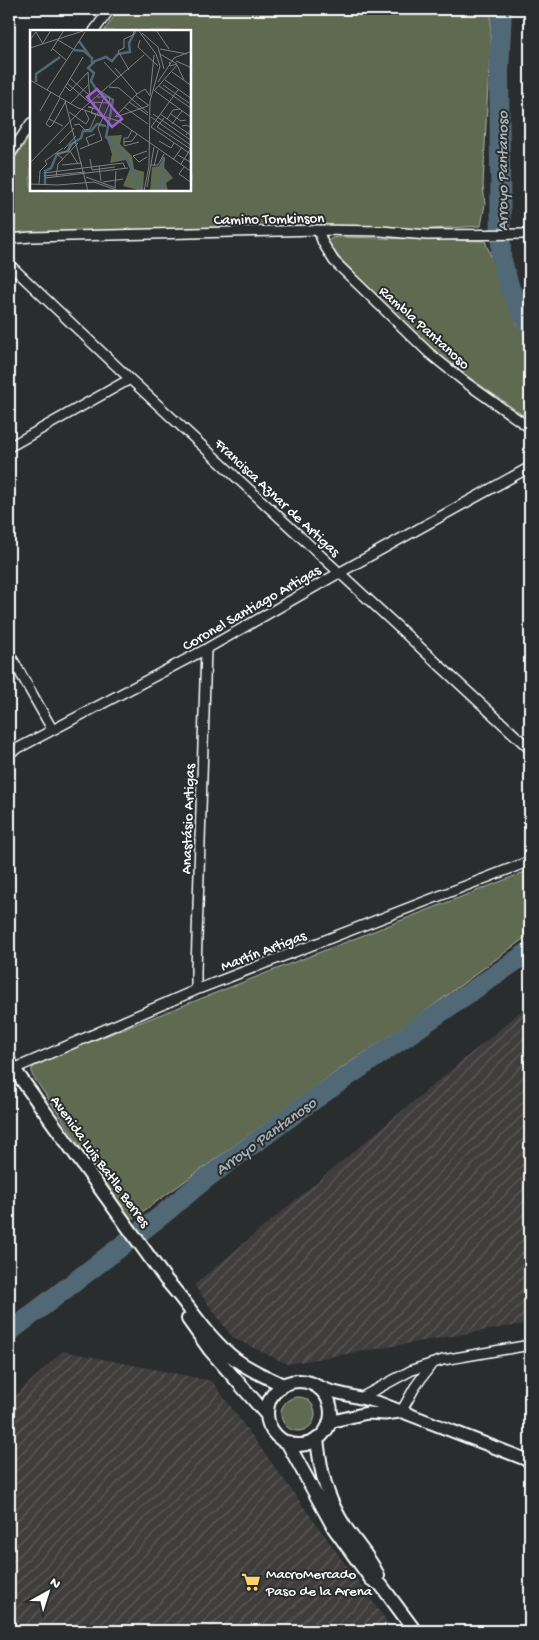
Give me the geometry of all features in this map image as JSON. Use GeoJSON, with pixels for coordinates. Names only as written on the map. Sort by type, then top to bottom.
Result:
{"type":"FeatureCollection","features":[{"type":"Feature","properties":{"kind":"main road","name":"Avenida Luis Batlle Berres"},"geometry":{"type":"LineString","coordinates":[[10,1067],[166,1280],[218,1344],[235,1360],[282,1385]]}},
{"type":"Feature","properties":{"kind":"main road","name":"Avenida Luis Batlle Berres"},"geometry":{"type":"LineString","coordinates":[[166,1280],[176,1301],[210,1350],[267,1415]]}},
{"type":"Feature","properties":{"kind":"main road"},"geometry":{"type":"LineString","coordinates":[[302,1381],[312,1384],[320,1389],[329,1404],[329,1422],[317,1438],[308,1443],[297,1444],[287,1442],[273,1432],[267,1415],[270,1398],[282,1385],[302,1381]]}},
{"type":"Feature","properties":{"kind":"main road"},"geometry":{"type":"LineString","coordinates":[[317,1438],[326,1492],[344,1525],[378,1574],[381,1586]]}},
{"type":"Feature","properties":{"kind":"main road"},"geometry":{"type":"LineString","coordinates":[[287,1442],[334,1528],[371,1579],[381,1586],[415,1631]]}},
{"type":"Feature","properties":{"kind":"street"},"geometry":{"type":"LineString","coordinates":[[95,30],[110,9]]}},
{"type":"Feature","properties":{"kind":"street"},"geometry":{"type":"LineString","coordinates":[[9,156],[30,124]]}},
{"type":"Feature","properties":{"kind":"street","name":"Camino Tomkinson"},"geometry":{"type":"LineString","coordinates":[[9,239],[318,230],[381,231],[427,235],[530,234]]}},
{"type":"Feature","properties":{"kind":"street","name":"Rambla Pantanoso"},"geometry":{"type":"LineString","coordinates":[[318,230],[323,243],[334,261],[429,353],[465,382],[530,428]]}},
{"type":"Feature","properties":{"kind":"street","name":"Francisca Aznar de Artigas"},"geometry":{"type":"LineString","coordinates":[[9,264],[530,749]]}},
{"type":"Feature","properties":{"kind":"street"},"geometry":{"type":"LineString","coordinates":[[9,447],[130,378]]}},
{"type":"Feature","properties":{"kind":"street","name":"Coronel Santiago Artigas"},"geometry":{"type":"LineString","coordinates":[[9,753],[206,649],[339,572],[530,466]]}},
{"type":"Feature","properties":{"kind":"street","name":"Anastásio Artigas"},"geometry":{"type":"LineString","coordinates":[[196,990],[206,649]]}},
{"type":"Feature","properties":{"kind":"street"},"geometry":{"type":"LineString","coordinates":[[9,653],[52,729]]}},
{"type":"Feature","properties":{"kind":"street","name":"Martín Artigas"},"geometry":{"type":"LineString","coordinates":[[10,1067],[196,990],[530,861]]}},
{"type":"Feature","properties":{"kind":"street"},"geometry":{"type":"LineString","coordinates":[[362,1397],[412,1370],[452,1358],[530,1345]]}},
{"type":"Feature","properties":{"kind":"street"},"geometry":{"type":"LineString","coordinates":[[401,1412],[431,1365]]}},
{"type":"Feature","properties":{"kind":"street"},"geometry":{"type":"LineString","coordinates":[[312,1384],[330,1391],[362,1397],[530,1460]]}},
{"type":"Feature","properties":{"kind":"street"},"geometry":{"type":"LineString","coordinates":[[329,1422],[371,1412],[385,1414],[401,1412]]}},
{"type":"Feature","properties":{"kind":"shaded area"},"geometry":{"type":"Polygon","coordinates":[[[530,1004],[530,1323],[287,1364],[233,1338],[194,1285],[530,1004]]]}},
{"type":"Feature","properties":{"kind":"shaded area"},"geometry":{"type":"Polygon","coordinates":[[[63,1351],[212,1381],[394,1631],[9,1631],[9,1402],[63,1351]]]}},
{"type":"Feature","properties":{"kind":"green space"},"geometry":{"type":"Polygon","coordinates":[[[119,9],[491,9],[491,50],[483,185],[485,204],[481,226],[414,230],[9,234],[9,167],[30,136],[30,191],[191,191],[191,30],[105,30],[119,9]]]}},
{"type":"Feature","properties":{"kind":"green space"},"geometry":{"type":"Polygon","coordinates":[[[339,237],[485,241],[518,324],[530,344],[530,420],[421,341],[328,246],[328,241],[339,237]]]}},
{"type":"Feature","properties":{"kind":"green space"},"geometry":{"type":"Polygon","coordinates":[[[530,870],[530,934],[415,1019],[342,1068],[131,1220],[32,1075],[32,1068],[54,1056],[530,870]]]}},
{"type":"Feature","properties":{"kind":"green space"},"geometry":{"type":"Polygon","coordinates":[[[298,1397],[305,1398],[310,1402],[314,1407],[314,1421],[310,1426],[305,1430],[298,1431],[291,1430],[286,1426],[282,1421],[281,1414],[282,1407],[286,1402],[291,1398],[298,1397]]]}},
{"type":"Feature","properties":{"kind":"waterway","name":"Arroyo Pantanoso"},"geometry":{"type":"LineString","coordinates":[[502,9],[499,72],[501,257],[510,289],[530,326]]}},
{"type":"Feature","properties":{"kind":"waterway","name":"Arroyo Pantanoso"},"geometry":{"type":"LineString","coordinates":[[9,1332],[162,1215],[204,1180],[309,1103],[530,951]]}},
{"type":"Feature","properties":{"kind":"place","name":"MacroMercado Paso de la Arena"},"geometry":{"type":"Point","coordinates":[251,1582]}}]}
